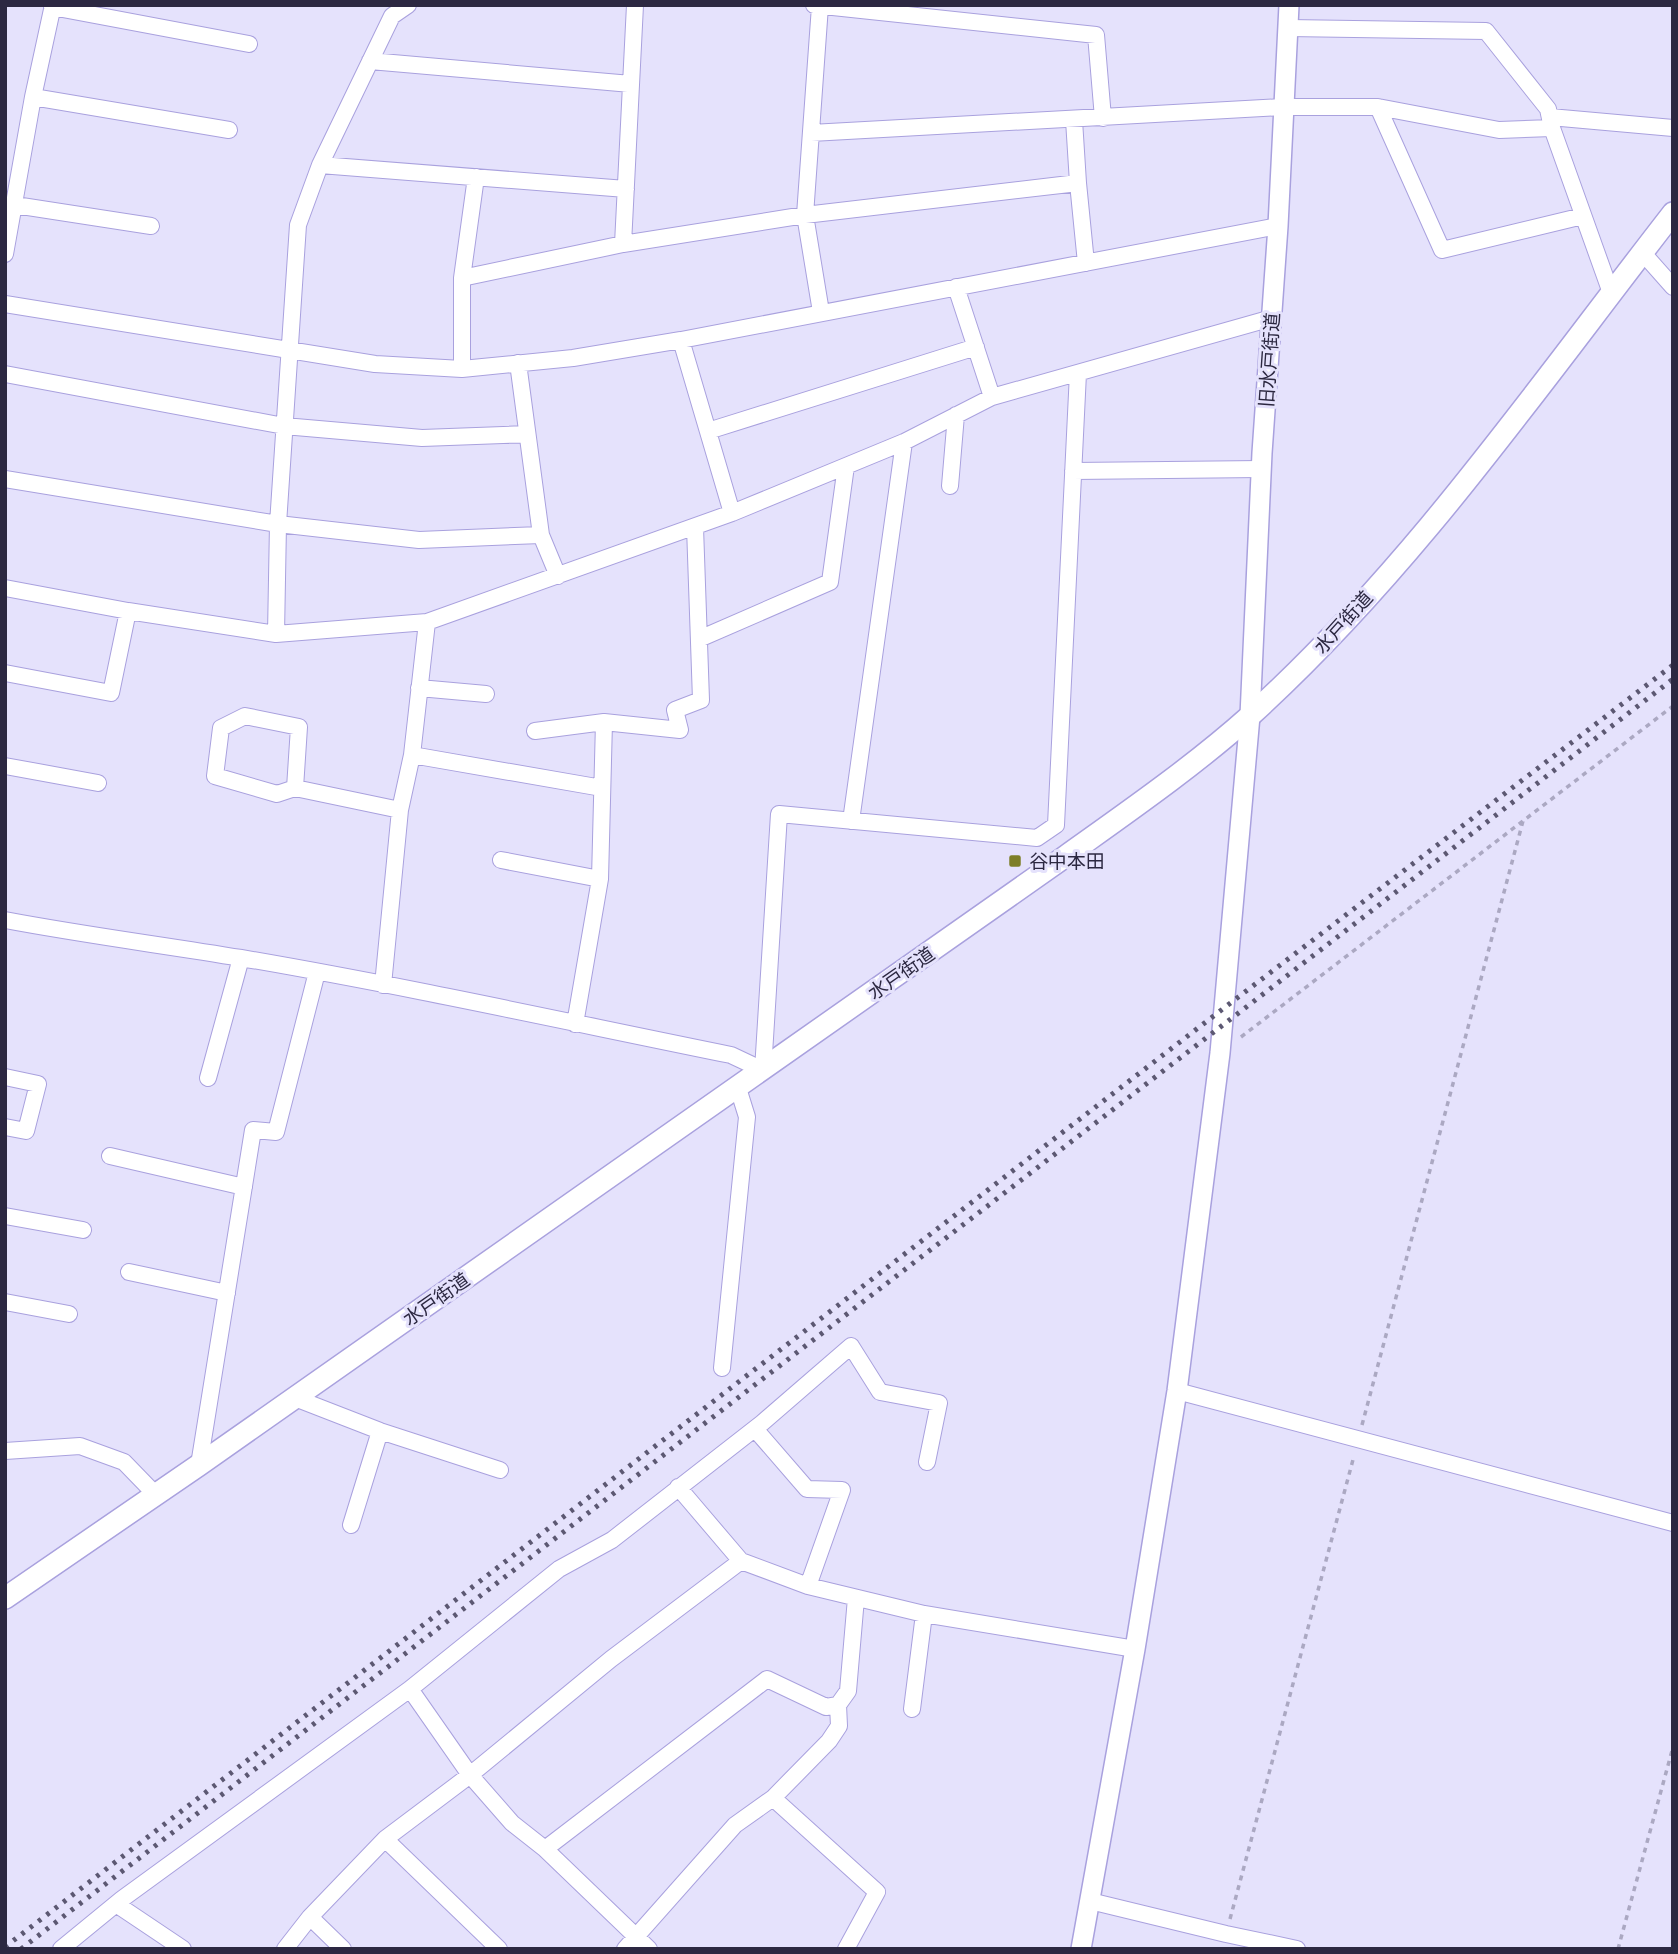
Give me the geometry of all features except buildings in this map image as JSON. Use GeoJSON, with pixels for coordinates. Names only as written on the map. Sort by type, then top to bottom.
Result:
{"type":"FeatureCollection","features":[{"type":"Feature","properties":{"kind":"main road","name":"水戸街道"},"geometry":{"type":"LineString","coordinates":[[5,1598],[764,1070],[1066,856],[1195,761],[1250,716],[1319,649],[1458,491],[1673,213]]}},
{"type":"Feature","properties":{"kind":"street"},"geometry":{"type":"LineString","coordinates":[[276,634],[278,524],[298,225],[320,165],[392,16],[408,5]]}},
{"type":"Feature","properties":{"kind":"street"},"geometry":{"type":"LineString","coordinates":[[623,244],[635,5]]}},
{"type":"Feature","properties":{"kind":"street","name":"旧水戸街道"},"geometry":{"type":"LineString","coordinates":[[1081,1949],[1135,1649],[1177,1391],[1220,1053],[1250,716],[1261,469],[1278,226],[1289,5]]}},
{"type":"Feature","properties":{"kind":"street"},"geometry":{"type":"LineString","coordinates":[[5,254],[15,205],[12,178],[33,97],[52,6],[249,44]]}},
{"type":"Feature","properties":{"kind":"street"},"geometry":{"type":"LineString","coordinates":[[821,312],[804,215],[817,6],[1096,35],[1103,118]]}},
{"type":"Feature","properties":{"kind":"street"},"geometry":{"type":"LineString","coordinates":[[1288,28],[1486,31],[1548,109],[1611,293]]}},
{"type":"Feature","properties":{"kind":"street"},"geometry":{"type":"LineString","coordinates":[[370,61],[631,84]]}},
{"type":"Feature","properties":{"kind":"street"},"geometry":{"type":"LineString","coordinates":[[33,97],[229,130]]}},
{"type":"Feature","properties":{"kind":"street"},"geometry":{"type":"LineString","coordinates":[[811,133],[1283,107],[1378,107],[1499,130],[1551,123],[1673,128]]}},
{"type":"Feature","properties":{"kind":"street"},"geometry":{"type":"LineString","coordinates":[[1378,107],[1441,250],[1583,216]]}},
{"type":"Feature","properties":{"kind":"street"},"geometry":{"type":"LineString","coordinates":[[1074,120],[1086,263]]}},
{"type":"Feature","properties":{"kind":"street"},"geometry":{"type":"LineString","coordinates":[[320,165],[626,189]]}},
{"type":"Feature","properties":{"kind":"street"},"geometry":{"type":"LineString","coordinates":[[462,369],[462,278],[476,177]]}},
{"type":"Feature","properties":{"kind":"street"},"geometry":{"type":"LineString","coordinates":[[462,278],[623,244],[804,215],[1078,183]]}},
{"type":"Feature","properties":{"kind":"street"},"geometry":{"type":"LineString","coordinates":[[15,205],[151,226]]}},
{"type":"Feature","properties":{"kind":"street"},"geometry":{"type":"LineString","coordinates":[[5,304],[375,365],[462,369],[573,358],[681,341],[1278,226]]}},
{"type":"Feature","properties":{"kind":"street"},"geometry":{"type":"LineString","coordinates":[[1642,252],[1673,287]]}},
{"type":"Feature","properties":{"kind":"street"},"geometry":{"type":"LineString","coordinates":[[956,287],[992,397]]}},
{"type":"Feature","properties":{"kind":"street"},"geometry":{"type":"LineString","coordinates":[[5,588],[276,634],[426,622],[732,513],[904,442],[992,397],[1272,318]]}},
{"type":"Feature","properties":{"kind":"street"},"geometry":{"type":"LineString","coordinates":[[681,341],[732,513]]}},
{"type":"Feature","properties":{"kind":"street"},"geometry":{"type":"LineString","coordinates":[[708,431],[976,347]]}},
{"type":"Feature","properties":{"kind":"street"},"geometry":{"type":"LineString","coordinates":[[518,363],[541,535],[558,576]]}},
{"type":"Feature","properties":{"kind":"street"},"geometry":{"type":"LineString","coordinates":[[5,920],[72,933],[241,958],[383,985],[731,1055],[764,1070],[779,814],[1037,838],[1056,825],[1078,373]]}},
{"type":"Feature","properties":{"kind":"street"},"geometry":{"type":"LineString","coordinates":[[5,374],[284,426],[422,438],[527,434]]}},
{"type":"Feature","properties":{"kind":"street"},"geometry":{"type":"LineString","coordinates":[[950,486],[956,415]]}},
{"type":"Feature","properties":{"kind":"street"},"geometry":{"type":"LineString","coordinates":[[851,821],[904,442]]}},
{"type":"Feature","properties":{"kind":"street"},"geometry":{"type":"LineString","coordinates":[[699,639],[830,582],[846,466]]}},
{"type":"Feature","properties":{"kind":"street"},"geometry":{"type":"LineString","coordinates":[[1073,471],[1261,469]]}},
{"type":"Feature","properties":{"kind":"street"},"geometry":{"type":"LineString","coordinates":[[5,479],[278,524],[419,540],[541,535]]}},
{"type":"Feature","properties":{"kind":"street"},"geometry":{"type":"LineString","coordinates":[[535,731],[604,722],[680,730],[675,710],[701,700],[695,527]]}},
{"type":"Feature","properties":{"kind":"street"},"geometry":{"type":"LineString","coordinates":[[5,673],[111,693],[128,611]]}},
{"type":"Feature","properties":{"kind":"street"},"geometry":{"type":"LineString","coordinates":[[383,985],[400,810],[412,755],[426,622]]}},
{"type":"Feature","properties":{"kind":"street"},"geometry":{"type":"LineString","coordinates":[[419,688],[486,694]]}},
{"type":"Feature","properties":{"kind":"street"},"geometry":{"type":"LineString","coordinates":[[295,788],[299,727],[246,716],[221,728],[215,776],[277,794],[295,788],[400,810]]}},
{"type":"Feature","properties":{"kind":"street"},"geometry":{"type":"LineString","coordinates":[[575,1024],[600,879],[604,722]]}},
{"type":"Feature","properties":{"kind":"street"},"geometry":{"type":"LineString","coordinates":[[412,755],[602,788]]}},
{"type":"Feature","properties":{"kind":"street"},"geometry":{"type":"LineString","coordinates":[[5,766],[99,783]]}},
{"type":"Feature","properties":{"kind":"street"},"geometry":{"type":"LineString","coordinates":[[1046,832],[1066,856]]}},
{"type":"Feature","properties":{"kind":"street"},"geometry":{"type":"LineString","coordinates":[[501,860],[600,879]]}},
{"type":"Feature","properties":{"kind":"street"},"geometry":{"type":"LineString","coordinates":[[208,1078],[241,958]]}},
{"type":"Feature","properties":{"kind":"street"},"geometry":{"type":"LineString","coordinates":[[199,1465],[253,1130],[276,1132],[317,972]]}},
{"type":"Feature","properties":{"kind":"street"},"geometry":{"type":"LineString","coordinates":[[5,1077],[38,1084],[26,1131],[5,1127]]}},
{"type":"Feature","properties":{"kind":"street"},"geometry":{"type":"LineString","coordinates":[[722,1368],[747,1117],[738,1088]]}},
{"type":"Feature","properties":{"kind":"street"},"geometry":{"type":"LineString","coordinates":[[110,1156],[244,1186]]}},
{"type":"Feature","properties":{"kind":"street"},"geometry":{"type":"LineString","coordinates":[[5,1216],[83,1230]]}},
{"type":"Feature","properties":{"kind":"street"},"geometry":{"type":"LineString","coordinates":[[130,1272],[227,1293]]}},
{"type":"Feature","properties":{"kind":"street"},"geometry":{"type":"LineString","coordinates":[[5,1302],[69,1314]]}},
{"type":"Feature","properties":{"kind":"street"},"geometry":{"type":"LineString","coordinates":[[61,1949],[116,1905],[410,1689],[559,1569],[612,1540],[755,1429],[851,1346],[880,1392],[939,1403],[927,1462]]}},
{"type":"Feature","properties":{"kind":"street"},"geometry":{"type":"LineString","coordinates":[[1177,1391],[1673,1523]]}},
{"type":"Feature","properties":{"kind":"street"},"geometry":{"type":"LineString","coordinates":[[295,1398],[380,1431],[500,1470]]}},
{"type":"Feature","properties":{"kind":"street"},"geometry":{"type":"LineString","coordinates":[[755,1429],[807,1489],[842,1490],[808,1586]]}},
{"type":"Feature","properties":{"kind":"street"},"geometry":{"type":"LineString","coordinates":[[351,1525],[380,1431]]}},
{"type":"Feature","properties":{"kind":"street"},"geometry":{"type":"LineString","coordinates":[[5,1451],[80,1446],[124,1462],[156,1495]]}},
{"type":"Feature","properties":{"kind":"street"},"geometry":{"type":"LineString","coordinates":[[678,1487],[741,1561],[808,1586],[924,1614],[1135,1649]]}},
{"type":"Feature","properties":{"kind":"street"},"geometry":{"type":"LineString","coordinates":[[285,1949],[310,1917],[385,1839],[470,1774],[611,1659],[741,1561]]}},
{"type":"Feature","properties":{"kind":"street"},"geometry":{"type":"LineString","coordinates":[[631,1943],[735,1825],[773,1798],[830,1741],[839,1726],[838,1705],[848,1690],[856,1598]]}},
{"type":"Feature","properties":{"kind":"street"},"geometry":{"type":"LineString","coordinates":[[912,1709],[924,1614]]}},
{"type":"Feature","properties":{"kind":"street"},"geometry":{"type":"LineString","coordinates":[[545,1849],[767,1679],[826,1707],[838,1705]]}},
{"type":"Feature","properties":{"kind":"street"},"geometry":{"type":"LineString","coordinates":[[410,1689],[470,1774],[512,1823],[545,1849],[631,1943],[649,1949]]}},
{"type":"Feature","properties":{"kind":"street"},"geometry":{"type":"LineString","coordinates":[[773,1798],[877,1892],[846,1949]]}},
{"type":"Feature","properties":{"kind":"street"},"geometry":{"type":"LineString","coordinates":[[385,1839],[499,1949]]}},
{"type":"Feature","properties":{"kind":"street"},"geometry":{"type":"LineString","coordinates":[[1090,1901],[1297,1949]]}},
{"type":"Feature","properties":{"kind":"street"},"geometry":{"type":"LineString","coordinates":[[116,1905],[183,1949]]}},
{"type":"Feature","properties":{"kind":"street"},"geometry":{"type":"LineString","coordinates":[[310,1917],[343,1949]]}},
{"type":"Feature","properties":{"kind":"path"},"geometry":{"type":"LineString","coordinates":[[1220,1053],[1673,706]]}},
{"type":"Feature","properties":{"kind":"path"},"geometry":{"type":"LineString","coordinates":[[1226,1934],[1523,821]]}},
{"type":"Feature","properties":{"kind":"path"},"geometry":{"type":"LineString","coordinates":[[1618,1949],[1673,1747]]}},
{"type":"Feature","properties":{"kind":"railway"},"geometry":{"type":"LineString","coordinates":[[5,1947],[1673,665]]}},
{"type":"Feature","properties":{"kind":"railway"},"geometry":{"type":"LineString","coordinates":[[21,1949],[1673,679]]}},
{"type":"Feature","properties":{"kind":"place","name":"谷中本田"},"geometry":{"type":"Point","coordinates":[1015,861]}}]}
